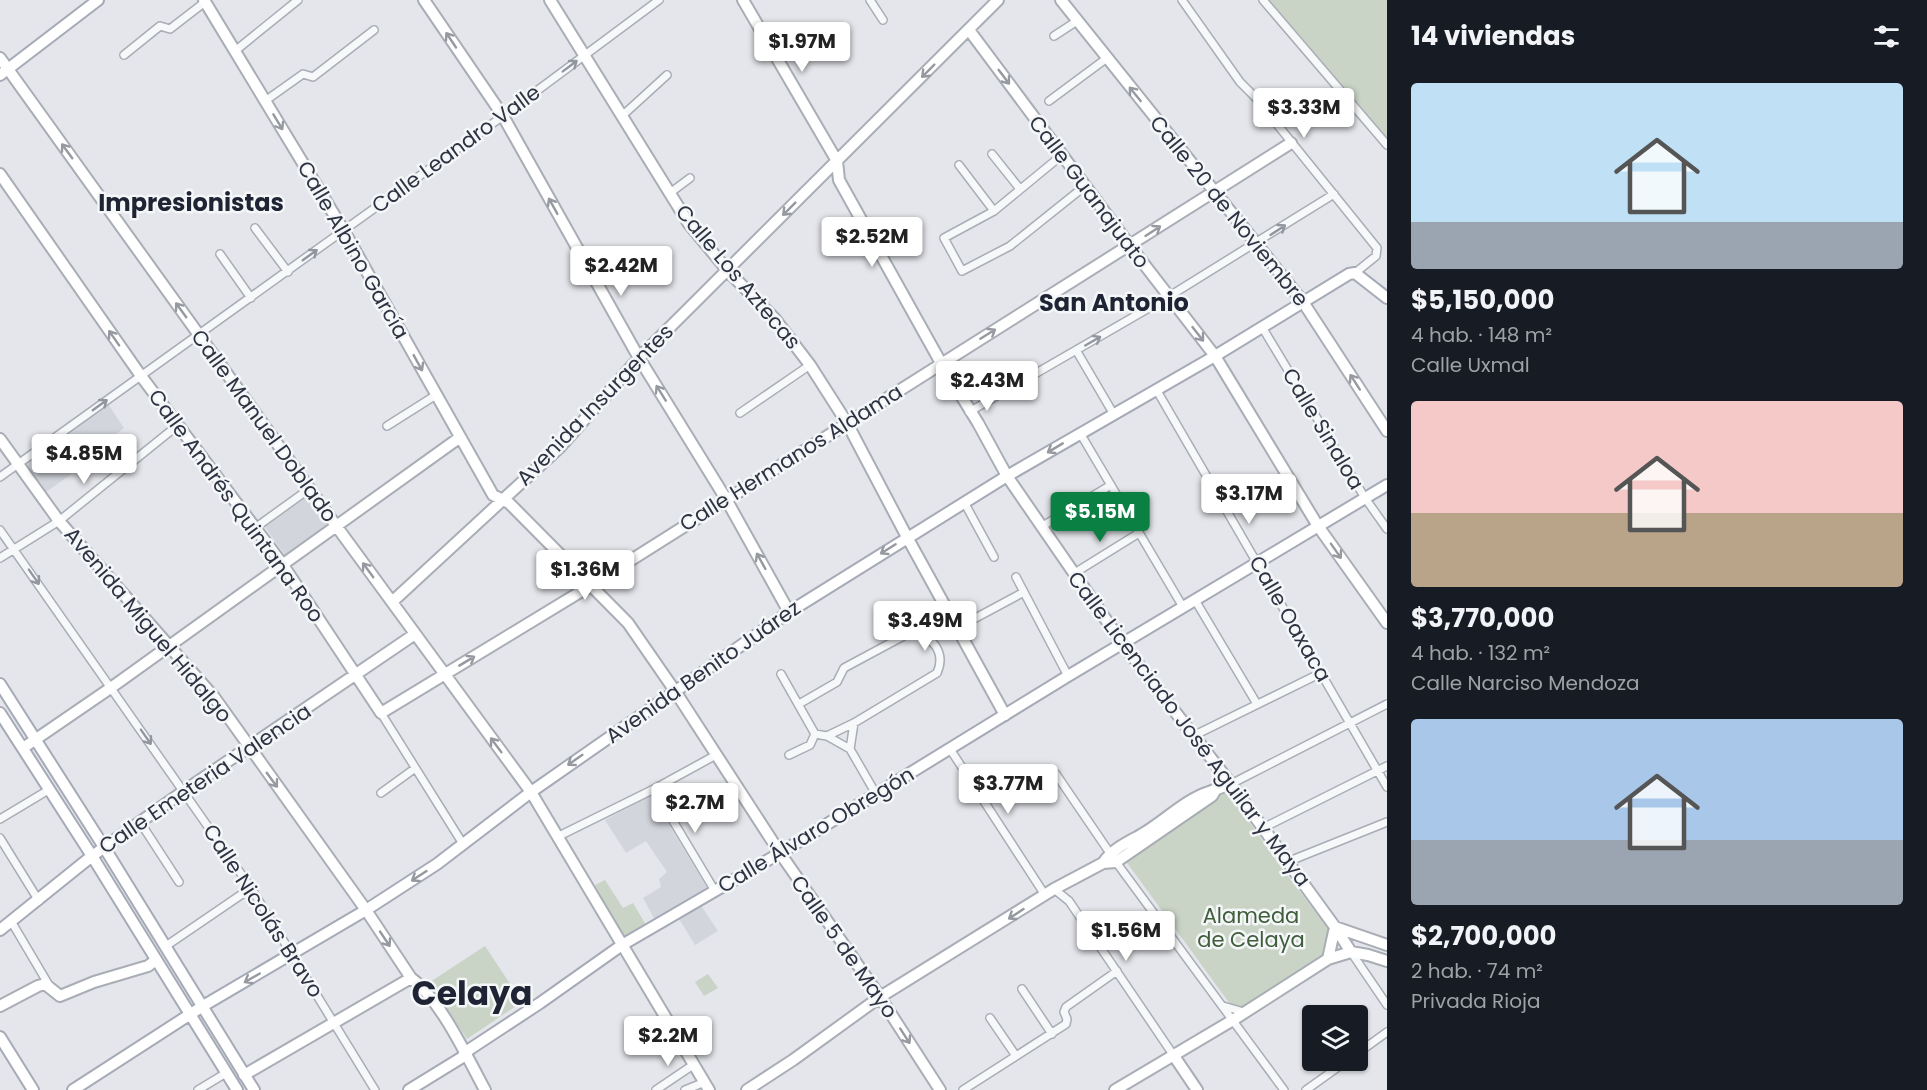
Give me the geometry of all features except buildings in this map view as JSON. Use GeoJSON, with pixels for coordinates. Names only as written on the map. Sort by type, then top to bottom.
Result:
{"type":"FeatureCollection","features":[{"type":"Feature","properties":{"kind":"main road"},"geometry":{"type":"LineString","coordinates":[[4,72],[98,0]]}},
{"type":"Feature","properties":{"kind":"main road"},"geometry":{"type":"LineString","coordinates":[[424,0],[503,116],[639,358],[726,499],[789,612]]}},
{"type":"Feature","properties":{"kind":"main road","name":"Calle Los Aztecas"},"geometry":{"type":"LineString","coordinates":[[550,0],[689,224],[728,271],[775,320],[810,365],[847,423],[1005,715]]}},
{"type":"Feature","properties":{"kind":"main road","name":"Calle Licenciado José Aguilar y Maya"},"geometry":{"type":"LineString","coordinates":[[743,0],[837,161],[839,180],[1007,476],[1122,643],[1195,735],[1351,952]]}},
{"type":"Feature","properties":{"kind":"main road","name":"Avenida Insurgentes"},"geometry":{"type":"LineString","coordinates":[[392,602],[560,447],[639,358],[998,0]]}},
{"type":"Feature","properties":{"kind":"main road","name":"Calle 20 de Noviembre"},"geometry":{"type":"LineString","coordinates":[[1060,0],[1303,302],[1387,431]]}},
{"type":"Feature","properties":{"kind":"main road","name":"Calle Albino García"},"geometry":{"type":"LineString","coordinates":[[204,1],[344,231],[459,438],[493,495],[501,500]]}},
{"type":"Feature","properties":{"kind":"main road","name":"Calle Guanajuato"},"geometry":{"type":"LineString","coordinates":[[969,30],[1168,297],[1215,356],[1318,526],[1387,623]]}},
{"type":"Feature","properties":{"kind":"main road","name":"Calle Manuel Doblado"},"geometry":{"type":"LineString","coordinates":[[0,58],[4,72],[199,334],[309,489],[531,792],[707,1086]]}},
{"type":"Feature","properties":{"kind":"main road","name":"Calle Hermanos Aldama"},"geometry":{"type":"LineString","coordinates":[[381,713],[590,586],[1291,143]]}},
{"type":"Feature","properties":{"kind":"main road","name":"Calle Andrés Quintana Roo"},"geometry":{"type":"LineString","coordinates":[[0,174],[141,376],[283,565],[381,713]]}},
{"type":"Feature","properties":{"kind":"main road"},"geometry":{"type":"LineString","coordinates":[[1355,273],[1387,298]]}},
{"type":"Feature","properties":{"kind":"main road","name":"Avenida Benito Juárez"},"geometry":{"type":"LineString","coordinates":[[190,1016],[203,1006],[366,910],[437,864],[531,792],[789,612],[1007,476],[1215,356],[1349,274],[1355,273]]}},
{"type":"Feature","properties":{"kind":"main road"},"geometry":{"type":"LineString","coordinates":[[23,748],[170,646],[459,438]]}},
{"type":"Feature","properties":{"kind":"main road","name":"Avenida Miguel Hidalgo"},"geometry":{"type":"LineString","coordinates":[[0,439],[59,521],[214,697],[366,910],[411,978],[422,986],[466,1054]]}},
{"type":"Feature","properties":{"kind":"main road","name":"Calle Álvaro Obregón"},"geometry":{"type":"LineString","coordinates":[[414,1089],[622,945],[780,853],[1122,643],[1387,485]]}},
{"type":"Feature","properties":{"kind":"main road","name":"Calle 5 de Mayo"},"geometry":{"type":"LineString","coordinates":[[501,500],[509,503],[628,623],[940,1090]]}},
{"type":"Feature","properties":{"kind":"main road","name":"Calle Emeteria Valencia"},"geometry":{"type":"LineString","coordinates":[[0,930],[104,847],[415,634]]}},
{"type":"Feature","properties":{"kind":"main road"},"geometry":{"type":"LineString","coordinates":[[0,684],[254,1090]]}},
{"type":"Feature","properties":{"kind":"main road"},"geometry":{"type":"LineString","coordinates":[[0,713],[50,789],[237,1090]]}},
{"type":"Feature","properties":{"kind":"main road"},"geometry":{"type":"LineString","coordinates":[[747,1090],[880,998],[1049,892],[1103,863],[1212,796],[1215,791],[1231,784]]}},
{"type":"Feature","properties":{"kind":"main road"},"geometry":{"type":"LineString","coordinates":[[1328,959],[1335,927],[1387,945]]}},
{"type":"Feature","properties":{"kind":"main road"},"geometry":{"type":"LineString","coordinates":[[1115,1090],[1131,1087],[1174,1056],[1328,959],[1351,952],[1387,961]]}},
{"type":"Feature","properties":{"kind":"main road"},"geometry":{"type":"LineString","coordinates":[[0,1006],[38,986],[45,984],[52,992],[60,996],[94,982],[148,966],[156,960]]}},
{"type":"Feature","properties":{"kind":"main road"},"geometry":{"type":"LineString","coordinates":[[244,1075],[411,978]]}},
{"type":"Feature","properties":{"kind":"main road"},"geometry":{"type":"LineString","coordinates":[[73,1090],[190,1016]]}},
{"type":"Feature","properties":{"kind":"main road"},"geometry":{"type":"LineString","coordinates":[[0,1037],[33,1090]]}},
{"type":"Feature","properties":{"kind":"main road"},"geometry":{"type":"LineString","coordinates":[[466,1054],[485,1090]]}},
{"type":"Feature","properties":{"kind":"main road"},"geometry":{"type":"LineString","coordinates":[[1174,1056],[1197,1090]]}},
{"type":"Feature","properties":{"kind":"street"},"geometry":{"type":"LineString","coordinates":[[235,51],[298,0]]}},
{"type":"Feature","properties":{"kind":"street","name":"Calle Leandro Valle"},"geometry":{"type":"LineString","coordinates":[[0,477],[288,272],[659,0]]}},
{"type":"Feature","properties":{"kind":"street"},"geometry":{"type":"LineString","coordinates":[[870,0],[883,20]]}},
{"type":"Feature","properties":{"kind":"street"},"geometry":{"type":"LineString","coordinates":[[1182,0],[1240,82],[1255,96],[1377,248],[1376,256],[1355,273]]}},
{"type":"Feature","properties":{"kind":"street"},"geometry":{"type":"LineString","coordinates":[[1263,0],[1387,145]]}},
{"type":"Feature","properties":{"kind":"street"},"geometry":{"type":"LineString","coordinates":[[124,55],[160,26],[170,29],[204,1]]}},
{"type":"Feature","properties":{"kind":"street"},"geometry":{"type":"LineString","coordinates":[[1054,36],[1077,21]]}},
{"type":"Feature","properties":{"kind":"street"},"geometry":{"type":"LineString","coordinates":[[265,101],[303,74],[313,77],[374,30]]}},
{"type":"Feature","properties":{"kind":"street"},"geometry":{"type":"LineString","coordinates":[[1049,101],[1107,58]]}},
{"type":"Feature","properties":{"kind":"street"},"geometry":{"type":"LineString","coordinates":[[622,116],[667,75]]}},
{"type":"Feature","properties":{"kind":"street"},"geometry":{"type":"LineString","coordinates":[[992,154],[1020,189]]}},
{"type":"Feature","properties":{"kind":"street"},"geometry":{"type":"LineString","coordinates":[[1062,155],[994,211],[945,238],[962,271],[1010,246],[1085,186]]}},
{"type":"Feature","properties":{"kind":"street"},"geometry":{"type":"LineString","coordinates":[[959,165],[994,211]]}},
{"type":"Feature","properties":{"kind":"street"},"geometry":{"type":"LineString","coordinates":[[670,193],[690,178]]}},
{"type":"Feature","properties":{"kind":"street"},"geometry":{"type":"LineString","coordinates":[[969,412],[1168,297],[1334,194]]}},
{"type":"Feature","properties":{"kind":"street"},"geometry":{"type":"LineString","coordinates":[[255,228],[288,272]]}},
{"type":"Feature","properties":{"kind":"street"},"geometry":{"type":"LineString","coordinates":[[220,254],[251,298]]}},
{"type":"Feature","properties":{"kind":"street"},"geometry":{"type":"LineString","coordinates":[[1375,288],[1387,304]]}},
{"type":"Feature","properties":{"kind":"street","name":"Calle Sinaloa"},"geometry":{"type":"LineString","coordinates":[[1262,327],[1365,498],[1387,529]]}},
{"type":"Feature","properties":{"kind":"street"},"geometry":{"type":"LineString","coordinates":[[1076,350],[1113,413]]}},
{"type":"Feature","properties":{"kind":"street"},"geometry":{"type":"LineString","coordinates":[[740,413],[810,365]]}},
{"type":"Feature","properties":{"kind":"street","name":"Calle Oaxaca"},"geometry":{"type":"LineString","coordinates":[[1156,389],[1387,787]]}},
{"type":"Feature","properties":{"kind":"street"},"geometry":{"type":"LineString","coordinates":[[387,426],[435,395]]}},
{"type":"Feature","properties":{"kind":"street"},"geometry":{"type":"LineString","coordinates":[[0,558],[59,521],[178,425]]}},
{"type":"Feature","properties":{"kind":"street"},"geometry":{"type":"LineString","coordinates":[[1080,433],[1183,607]]}},
{"type":"Feature","properties":{"kind":"street"},"geometry":{"type":"LineString","coordinates":[[1041,527],[1111,485]]}},
{"type":"Feature","properties":{"kind":"street"},"geometry":{"type":"LineString","coordinates":[[255,528],[309,489]]}},
{"type":"Feature","properties":{"kind":"street"},"geometry":{"type":"LineString","coordinates":[[964,502],[993,557]]}},
{"type":"Feature","properties":{"kind":"street","name":"Calle Nicolás Bravo"},"geometry":{"type":"LineString","coordinates":[[0,530],[251,888],[375,1090]]}},
{"type":"Feature","properties":{"kind":"street"},"geometry":{"type":"LineString","coordinates":[[1073,574],[1139,533]]}},
{"type":"Feature","properties":{"kind":"street"},"geometry":{"type":"LineString","coordinates":[[1016,577],[1068,676]]}},
{"type":"Feature","properties":{"kind":"street"},"geometry":{"type":"LineString","coordinates":[[957,628],[1024,592]]}},
{"type":"Feature","properties":{"kind":"street"},"geometry":{"type":"LineString","coordinates":[[1195,600],[1257,704]]}},
{"type":"Feature","properties":{"kind":"street"},"geometry":{"type":"LineString","coordinates":[[799,704],[837,682],[844,668],[911,632],[921,633],[937,647],[941,656],[937,673],[854,723],[826,736]]}},
{"type":"Feature","properties":{"kind":"street"},"geometry":{"type":"LineString","coordinates":[[1195,735],[1321,673]]}},
{"type":"Feature","properties":{"kind":"street"},"geometry":{"type":"LineString","coordinates":[[781,674],[815,734]]}},
{"type":"Feature","properties":{"kind":"street"},"geometry":{"type":"LineString","coordinates":[[1231,784],[1387,704]]}},
{"type":"Feature","properties":{"kind":"street","name":"Calle Andrés Quintana Roo"},"geometry":{"type":"LineString","coordinates":[[381,713],[414,769],[464,844]]}},
{"type":"Feature","properties":{"kind":"street"},"geometry":{"type":"LineString","coordinates":[[850,749],[854,723]]}},
{"type":"Feature","properties":{"kind":"street"},"geometry":{"type":"LineString","coordinates":[[815,734],[826,736],[850,749],[876,794]]}},
{"type":"Feature","properties":{"kind":"street"},"geometry":{"type":"LineString","coordinates":[[789,755],[810,745],[815,734]]}},
{"type":"Feature","properties":{"kind":"street"},"geometry":{"type":"LineString","coordinates":[[950,749],[1049,892],[1069,901],[1174,1056]]}},
{"type":"Feature","properties":{"kind":"street"},"geometry":{"type":"LineString","coordinates":[[559,836],[654,789],[716,754]]}},
{"type":"Feature","properties":{"kind":"street"},"geometry":{"type":"LineString","coordinates":[[1263,828],[1387,766]]}},
{"type":"Feature","properties":{"kind":"street"},"geometry":{"type":"LineString","coordinates":[[381,793],[414,769]]}},
{"type":"Feature","properties":{"kind":"street"},"geometry":{"type":"LineString","coordinates":[[1056,774],[1113,857],[1284,1090]]}},
{"type":"Feature","properties":{"kind":"street"},"geometry":{"type":"LineString","coordinates":[[0,819],[50,789]]}},
{"type":"Feature","properties":{"kind":"street"},"geometry":{"type":"LineString","coordinates":[[654,789],[715,891]]}},
{"type":"Feature","properties":{"kind":"street"},"geometry":{"type":"LineString","coordinates":[[140,822],[180,882]]}},
{"type":"Feature","properties":{"kind":"street"},"geometry":{"type":"LineString","coordinates":[[1287,862],[1387,822]]}},
{"type":"Feature","properties":{"kind":"street"},"geometry":{"type":"LineString","coordinates":[[0,838],[39,901]]}},
{"type":"Feature","properties":{"kind":"street"},"geometry":{"type":"LineString","coordinates":[[166,946],[251,888]]}},
{"type":"Feature","properties":{"kind":"street"},"geometry":{"type":"LineString","coordinates":[[11,921],[52,992]]}},
{"type":"Feature","properties":{"kind":"street"},"geometry":{"type":"LineString","coordinates":[[1351,952],[1387,1005]]}},
{"type":"Feature","properties":{"kind":"street"},"geometry":{"type":"LineString","coordinates":[[963,1090],[1066,1024],[1067,1019],[1064,1012],[1066,1007],[1117,971]]}},
{"type":"Feature","properties":{"kind":"street"},"geometry":{"type":"LineString","coordinates":[[1022,989],[1052,1034]]}},
{"type":"Feature","properties":{"kind":"street"},"geometry":{"type":"LineString","coordinates":[[1223,1006],[1244,1012]]}},
{"type":"Feature","properties":{"kind":"street"},"geometry":{"type":"LineString","coordinates":[[990,1018],[1016,1056]]}},
{"type":"Feature","properties":{"kind":"street"},"geometry":{"type":"LineString","coordinates":[[1368,1046],[1387,1032]]}},
{"type":"Feature","properties":{"kind":"street"},"geometry":{"type":"LineString","coordinates":[[656,1090],[693,1065]]}},
{"type":"Feature","properties":{"kind":"street"},"geometry":{"type":"LineString","coordinates":[[1306,1090],[1333,1071]]}},
{"type":"Feature","properties":{"kind":"street"},"geometry":{"type":"LineString","coordinates":[[198,1090],[226,1073]]}},
{"type":"Feature","properties":{"kind":"street"},"geometry":{"type":"LineString","coordinates":[[685,1090],[707,1086]]}},
{"type":"Feature","properties":{"kind":"shaded area"},"geometry":{"type":"Polygon","coordinates":[[[108,404],[124,428],[115,435],[118,441],[46,492],[25,463],[108,404]]]}},
{"type":"Feature","properties":{"kind":"shaded area"},"geometry":{"type":"Polygon","coordinates":[[[308,496],[328,525],[285,555],[265,527],[308,496]]]}},
{"type":"Feature","properties":{"kind":"shaded area"},"geometry":{"type":"Polygon","coordinates":[[[651,795],[707,888],[655,920],[643,898],[661,887],[659,879],[667,872],[646,841],[626,853],[605,820],[651,795]]]}},
{"type":"Feature","properties":{"kind":"shaded area"},"geometry":{"type":"Polygon","coordinates":[[[700,904],[718,931],[695,945],[678,917],[700,904]]]}},
{"type":"Feature","properties":{"kind":"green space"},"geometry":{"type":"Polygon","coordinates":[[[1267,0],[1387,0],[1387,139],[1267,0]]]}},
{"type":"Feature","properties":{"kind":"green space","name":"Alameda de Celaya"},"geometry":{"type":"Polygon","coordinates":[[[1227,790],[1278,863],[1330,931],[1330,944],[1322,955],[1243,1010],[1234,1008],[1230,1004],[1125,860],[1227,790]]]}},
{"type":"Feature","properties":{"kind":"green space"},"geometry":{"type":"Polygon","coordinates":[[[605,880],[623,908],[633,903],[646,925],[623,937],[595,885],[605,880]]]}},
{"type":"Feature","properties":{"kind":"green space"},"geometry":{"type":"Polygon","coordinates":[[[485,946],[522,1002],[467,1039],[430,982],[485,946]]]}},
{"type":"Feature","properties":{"kind":"green space"},"geometry":{"type":"Polygon","coordinates":[[[708,974],[718,988],[704,996],[695,982],[708,974]]]}},
{"type":"Feature","properties":{"kind":"district","name":"Impresionistas"},"geometry":{"type":"Point","coordinates":[191,203]}},
{"type":"Feature","properties":{"kind":"district","name":"San Antonio"},"geometry":{"type":"Point","coordinates":[1114,303]}},
{"type":"Feature","properties":{"kind":"district","name":"Celaya"},"geometry":{"type":"Point","coordinates":[472,993]}}]}
